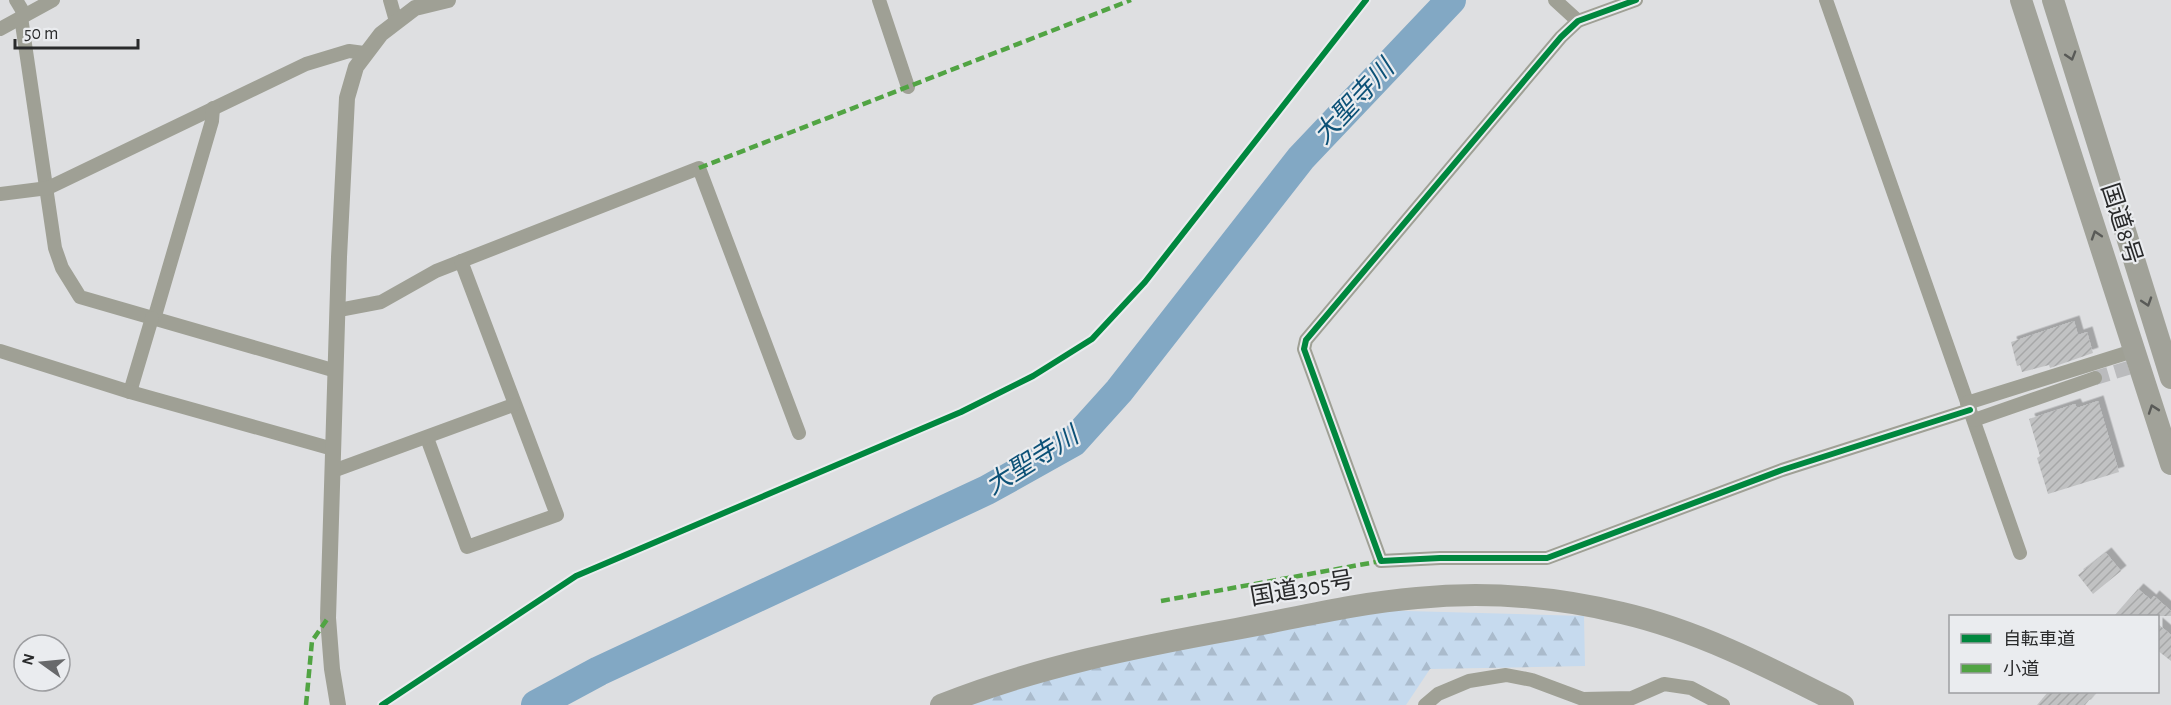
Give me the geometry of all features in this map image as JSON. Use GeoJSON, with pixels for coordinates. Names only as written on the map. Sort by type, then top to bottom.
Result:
{"type":"FeatureCollection","features":[{"type":"Feature","properties":{"kind":"highway","name":"国道8号"},"geometry":{"type":"LineString","coordinates":[[2021,0],[2171,464]]}},
{"type":"Feature","properties":{"kind":"highway","name":"国道8号"},"geometry":{"type":"LineString","coordinates":[[2053,0],[2166,344],[2171,376]]}},
{"type":"Feature","properties":{"kind":"highway","name":"国道305号"},"geometry":{"type":"LineString","coordinates":[[941,705],[1030,675],[1178,639],[1376,603],[1462,596],[1538,599],[1624,613],[1738,653],[1843,705]]}},
{"type":"Feature","properties":{"kind":"street"},"geometry":{"type":"LineString","coordinates":[[16,0],[23,16],[55,248],[62,268],[80,297],[336,371]]}},
{"type":"Feature","properties":{"kind":"street"},"geometry":{"type":"LineString","coordinates":[[0,29],[53,0]]}},
{"type":"Feature","properties":{"kind":"street"},"geometry":{"type":"LineString","coordinates":[[390,0],[396,21]]}},
{"type":"Feature","properties":{"kind":"street"},"geometry":{"type":"LineString","coordinates":[[338,705],[332,669],[328,618],[344,129],[347,98],[356,67],[364,53],[396,21],[415,8],[445,0]]}},
{"type":"Feature","properties":{"kind":"street"},"geometry":{"type":"LineString","coordinates":[[879,0],[908,87]]}},
{"type":"Feature","properties":{"kind":"street"},"geometry":{"type":"LineString","coordinates":[[1636,0],[1578,21],[1561,37],[1306,340],[1304,349],[1382,561],[1440,558],[1547,558],[1782,470],[1970,411],[2095,378]]}},
{"type":"Feature","properties":{"kind":"street"},"geometry":{"type":"LineString","coordinates":[[1826,0],[2020,553]]}},
{"type":"Feature","properties":{"kind":"street"},"geometry":{"type":"LineString","coordinates":[[1559,4],[1578,21]]}},
{"type":"Feature","properties":{"kind":"street"},"geometry":{"type":"LineString","coordinates":[[0,194],[48,188],[306,64],[349,51],[364,53]]}},
{"type":"Feature","properties":{"kind":"street"},"geometry":{"type":"LineString","coordinates":[[130,392],[209,132],[213,108]]}},
{"type":"Feature","properties":{"kind":"street"},"geometry":{"type":"LineString","coordinates":[[339,310],[381,302],[436,271],[699,168],[799,433]]}},
{"type":"Feature","properties":{"kind":"street"},"geometry":{"type":"LineString","coordinates":[[426,438],[467,547],[557,515],[513,405],[461,261]]}},
{"type":"Feature","properties":{"kind":"street"},"geometry":{"type":"LineString","coordinates":[[0,351],[130,392],[333,449]]}},
{"type":"Feature","properties":{"kind":"street"},"geometry":{"type":"LineString","coordinates":[[1970,411],[2133,351]]}},
{"type":"Feature","properties":{"kind":"street"},"geometry":{"type":"LineString","coordinates":[[333,471],[513,405]]}},
{"type":"Feature","properties":{"kind":"street"},"geometry":{"type":"LineString","coordinates":[[1425,705],[1438,694],[1469,681],[1506,675],[1532,680],[1583,699],[1632,698],[1664,684],[1691,688],[1724,705]]}},
{"type":"Feature","properties":{"kind":"green space"},"geometry":{"type":"Polygon","coordinates":[[[1371,610],[1584,616],[1585,666],[1430,669],[1406,705],[954,705],[1068,667],[1371,610]]]}},
{"type":"Feature","properties":{"kind":"building"},"geometry":{"type":"Polygon","coordinates":[[[2074,321],[2078,335],[2087,332],[2093,353],[2050,368],[2049,365],[2022,372],[2020,365],[2017,366],[2011,342],[2074,321]]]}},
{"type":"Feature","properties":{"kind":"building"},"geometry":{"type":"Polygon","coordinates":[[[2098,401],[2119,472],[2048,494],[2037,458],[2040,456],[2029,419],[2075,404],[2077,408],[2098,401]]]}},
{"type":"Feature","properties":{"kind":"building"},"geometry":{"type":"Polygon","coordinates":[[[2106,553],[2121,571],[2093,594],[2078,575],[2106,553]]]}},
{"type":"Feature","properties":{"kind":"building"},"geometry":{"type":"Polygon","coordinates":[[[2138,589],[2151,600],[2154,596],[2171,611],[2171,616],[2115,615],[2138,589]]]}},
{"type":"Feature","properties":{"kind":"building"},"geometry":{"type":"Polygon","coordinates":[[[2159,625],[2171,635],[2171,661],[2159,652],[2159,625]]]}},
{"type":"Feature","properties":{"kind":"building"},"geometry":{"type":"Polygon","coordinates":[[[2047,693],[2095,693],[2085,705],[2037,705],[2047,693]]]}},
{"type":"Feature","properties":{"kind":"waterway","name":"大聖寺川"},"geometry":{"type":"LineString","coordinates":[[536,705],[599,671],[987,490],[1073,442],[1119,391],[1301,158],[1451,0]]}},
{"type":"Feature","properties":{"kind":"tunnel"},"geometry":{"type":"LineString","coordinates":[[2095,378],[2171,355]]}},
{"type":"Feature","properties":{"kind":"marked path"},"geometry":{"type":"LineString","coordinates":[[699,168],[1131,0]]}},
{"type":"Feature","properties":{"kind":"marked path"},"geometry":{"type":"LineString","coordinates":[[1161,601],[1381,561]]}},
{"type":"Feature","properties":{"kind":"marked path"},"geometry":{"type":"LineString","coordinates":[[306,705],[312,641],[328,618]]}},
{"type":"Feature","properties":{"kind":"cycle path"},"geometry":{"type":"LineString","coordinates":[[382,705],[576,576],[961,412],[1033,376],[1092,339],[1145,282],[1366,0]]}},
{"type":"Feature","properties":{"kind":"cycle path"},"geometry":{"type":"LineString","coordinates":[[1636,0],[1578,21],[1561,37],[1306,340],[1304,349],[1381,561],[1440,558],[1547,558],[1782,470],[1970,410]]}}]}
